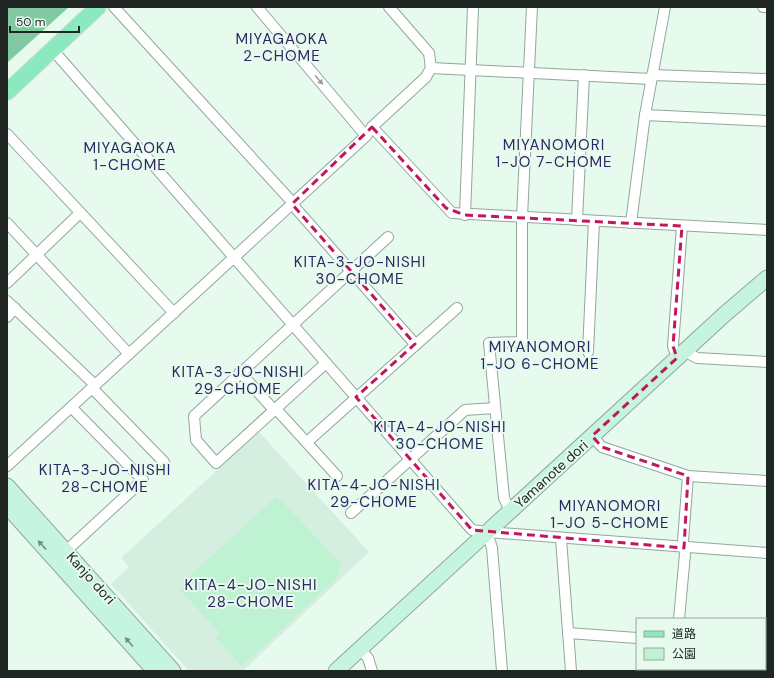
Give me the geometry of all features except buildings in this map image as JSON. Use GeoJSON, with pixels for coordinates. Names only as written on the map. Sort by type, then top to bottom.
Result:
{"type":"FeatureCollection","features":[{"type":"Feature","properties":{"kind":"main road"},"geometry":{"type":"LineString","coordinates":[[7,92],[98,7]]}},
{"type":"Feature","properties":{"kind":"main road","name":"Yamanote dori"},"geometry":{"type":"LineString","coordinates":[[336,671],[681,354],[767,278]]}},
{"type":"Feature","properties":{"kind":"main road","name":"Kanjo dori"},"geometry":{"type":"LineString","coordinates":[[7,486],[173,671]]}},
{"type":"Feature","properties":{"kind":"main road","name":"Kanjo dori"},"geometry":{"type":"LineString","coordinates":[[7,506],[155,671]]}},
{"type":"Feature","properties":{"kind":"street"},"geometry":{"type":"LineString","coordinates":[[114,7],[293,203],[415,344]]}},
{"type":"Feature","properties":{"kind":"street"},"geometry":{"type":"LineString","coordinates":[[257,7],[369,131],[452,213],[767,230]]}},
{"type":"Feature","properties":{"kind":"street"},"geometry":{"type":"LineString","coordinates":[[7,466],[234,258],[426,77],[431,68],[428,53],[389,7]]}},
{"type":"Feature","properties":{"kind":"street"},"geometry":{"type":"LineString","coordinates":[[465,214],[473,7]]}},
{"type":"Feature","properties":{"kind":"street"},"geometry":{"type":"LineString","coordinates":[[510,511],[504,498],[489,343],[522,342],[522,217],[532,7]]}},
{"type":"Feature","properties":{"kind":"street"},"geometry":{"type":"LineString","coordinates":[[631,223],[645,115],[665,7]]}},
{"type":"Feature","properties":{"kind":"street"},"geometry":{"type":"LineString","coordinates":[[52,50],[472,530],[561,539],[767,553]]}},
{"type":"Feature","properties":{"kind":"street"},"geometry":{"type":"LineString","coordinates":[[431,68],[528,73],[767,80]]}},
{"type":"Feature","properties":{"kind":"street"},"geometry":{"type":"LineString","coordinates":[[577,220],[584,75]]}},
{"type":"Feature","properties":{"kind":"street"},"geometry":{"type":"LineString","coordinates":[[645,115],[767,121]]}},
{"type":"Feature","properties":{"kind":"street"},"geometry":{"type":"LineString","coordinates":[[7,134],[174,313]]}},
{"type":"Feature","properties":{"kind":"street"},"geometry":{"type":"LineString","coordinates":[[7,282],[80,212]]}},
{"type":"Feature","properties":{"kind":"street"},"geometry":{"type":"LineString","coordinates":[[588,352],[594,221]]}},
{"type":"Feature","properties":{"kind":"street"},"geometry":{"type":"LineString","coordinates":[[7,223],[129,354]]}},
{"type":"Feature","properties":{"kind":"street"},"geometry":{"type":"LineString","coordinates":[[682,226],[673,346],[681,354],[698,358],[767,362]]}},
{"type":"Feature","properties":{"kind":"street"},"geometry":{"type":"LineString","coordinates":[[326,363],[216,463],[196,440],[194,416],[388,237]]}},
{"type":"Feature","properties":{"kind":"street"},"geometry":{"type":"LineString","coordinates":[[7,301],[94,386],[164,462]]}},
{"type":"Feature","properties":{"kind":"street"},"geometry":{"type":"LineString","coordinates":[[7,316],[15,308]]}},
{"type":"Feature","properties":{"kind":"street"},"geometry":{"type":"LineString","coordinates":[[306,442],[456,308]]}},
{"type":"Feature","properties":{"kind":"street"},"geometry":{"type":"LineString","coordinates":[[240,372],[337,476]]}},
{"type":"Feature","properties":{"kind":"street"},"geometry":{"type":"LineString","coordinates":[[66,551],[143,480],[71,407]]}},
{"type":"Feature","properties":{"kind":"street"},"geometry":{"type":"LineString","coordinates":[[352,513],[465,410],[495,408]]}},
{"type":"Feature","properties":{"kind":"street"},"geometry":{"type":"LineString","coordinates":[[592,436],[602,447],[688,476],[767,481]]}},
{"type":"Feature","properties":{"kind":"street"},"geometry":{"type":"LineString","coordinates":[[679,618],[685,554],[683,541],[688,476]]}},
{"type":"Feature","properties":{"kind":"street"},"geometry":{"type":"LineString","coordinates":[[487,532],[492,548],[502,671]]}},
{"type":"Feature","properties":{"kind":"street"},"geometry":{"type":"LineString","coordinates":[[561,539],[571,671]]}},
{"type":"Feature","properties":{"kind":"street"},"geometry":{"type":"LineString","coordinates":[[568,633],[636,638]]}},
{"type":"Feature","properties":{"kind":"street"},"geometry":{"type":"LineString","coordinates":[[360,649],[368,658],[372,671]]}},
{"type":"Feature","properties":{"kind":"street"},"geometry":{"type":"LineString","coordinates":[[766,671],[767,656]]}},
{"type":"Feature","properties":{"kind":"highlighted area"},"geometry":{"type":"Polygon","coordinates":[[[372,127],[446,208],[465,215],[682,226],[673,346],[677,358],[592,436],[602,447],[688,476],[684,548],[472,530],[356,397],[415,344],[292,204],[372,127]]]}},
{"type":"Feature","properties":{"kind":"shaded area"},"geometry":{"type":"Polygon","coordinates":[[[259,432],[369,552],[243,671],[189,671],[111,584],[129,567],[121,558],[259,432]]]}},
{"type":"Feature","properties":{"kind":"green space"},"geometry":{"type":"Polygon","coordinates":[[[7,7],[69,7],[7,63],[7,7]]]}},
{"type":"Feature","properties":{"kind":"green space"},"geometry":{"type":"Polygon","coordinates":[[[276,497],[281,500],[341,564],[337,578],[242,666],[216,638],[220,633],[180,590],[184,587],[181,584],[276,497]]]}},
{"type":"Feature","properties":{"kind":"district","name":"MIYAGAOKA 2-CHOME"},"geometry":{"type":"Point","coordinates":[282,48]}},
{"type":"Feature","properties":{"kind":"district","name":"MIYANOMORI 1-JO 7-CHOME"},"geometry":{"type":"Point","coordinates":[554,154]}},
{"type":"Feature","properties":{"kind":"district","name":"MIYAGAOKA 1-CHOME"},"geometry":{"type":"Point","coordinates":[130,156]}},
{"type":"Feature","properties":{"kind":"district","name":"KITA-3-JO-NISHI 30-CHOME"},"geometry":{"type":"Point","coordinates":[360,270]}},
{"type":"Feature","properties":{"kind":"district","name":"MIYANOMORI 1-JO 6-CHOME"},"geometry":{"type":"Point","coordinates":[540,356]}},
{"type":"Feature","properties":{"kind":"district","name":"KITA-3-JO-NISHI 29-CHOME"},"geometry":{"type":"Point","coordinates":[238,380]}},
{"type":"Feature","properties":{"kind":"district","name":"KITA-4-JO-NISHI 30-CHOME"},"geometry":{"type":"Point","coordinates":[440,436]}},
{"type":"Feature","properties":{"kind":"district","name":"KITA-3-JO-NISHI 28-CHOME"},"geometry":{"type":"Point","coordinates":[105,478]}},
{"type":"Feature","properties":{"kind":"district","name":"KITA-4-JO-NISHI 29-CHOME"},"geometry":{"type":"Point","coordinates":[374,494]}},
{"type":"Feature","properties":{"kind":"district","name":"MIYANOMORI 1-JO 5-CHOME"},"geometry":{"type":"Point","coordinates":[610,514]}},
{"type":"Feature","properties":{"kind":"district","name":"KITA-4-JO-NISHI 28-CHOME"},"geometry":{"type":"Point","coordinates":[251,594]}}]}
